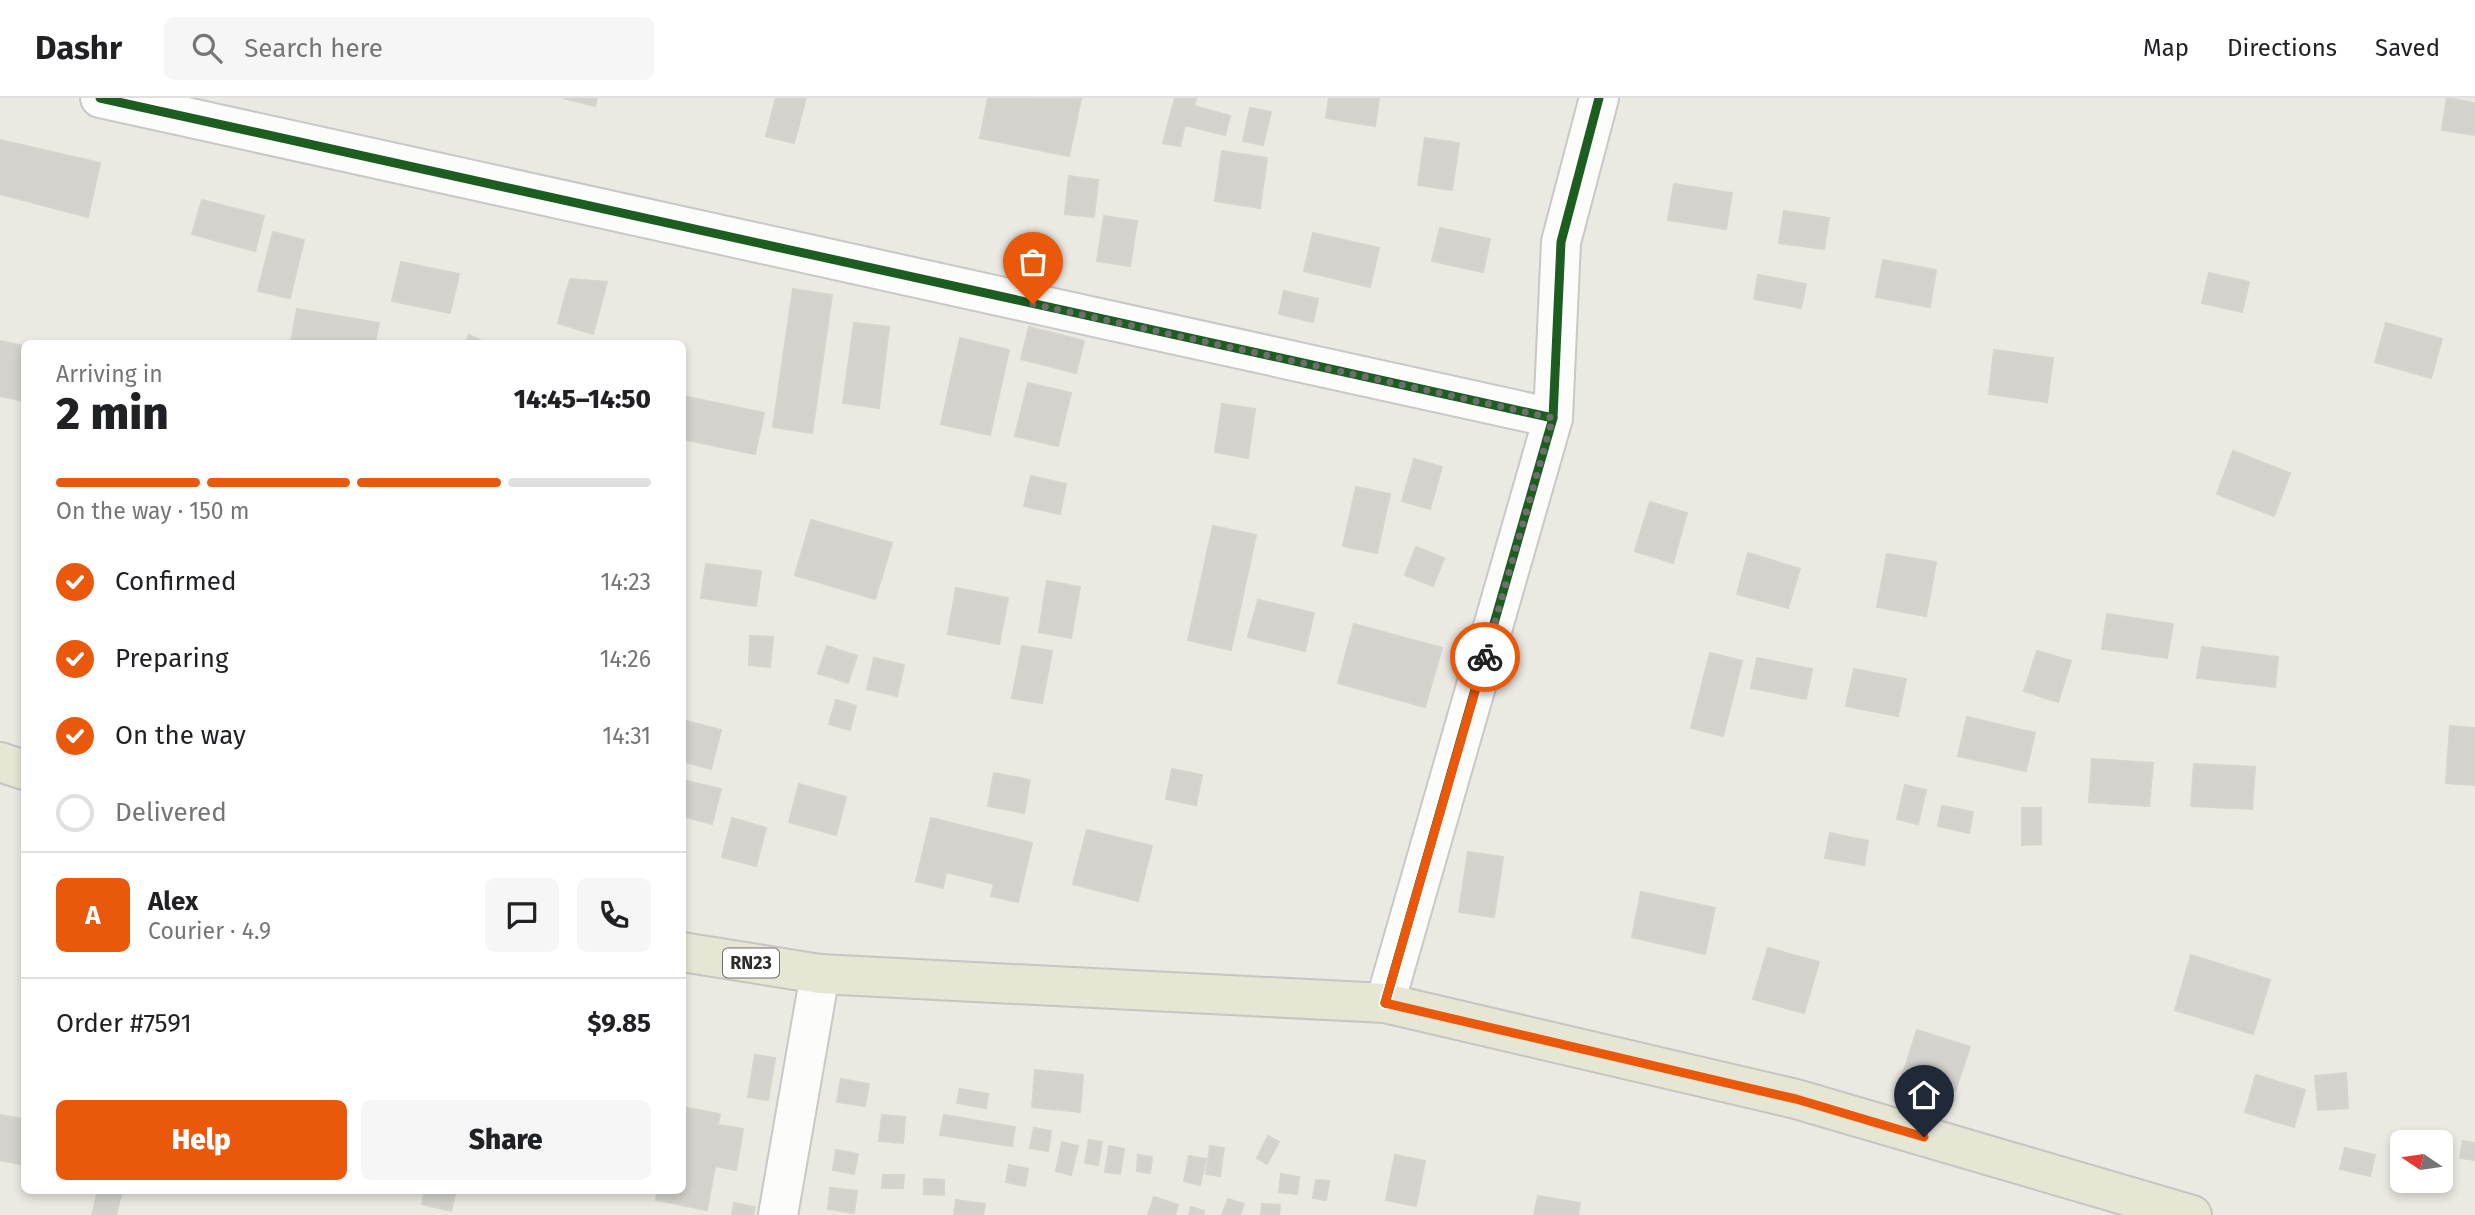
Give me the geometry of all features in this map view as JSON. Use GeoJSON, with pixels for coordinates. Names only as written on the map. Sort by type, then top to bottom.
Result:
{"type":"FeatureCollection","features":[{"type":"Feature","properties":{"kind":"main road"},"geometry":{"type":"LineString","coordinates":[[0,762],[21,769]]}},
{"type":"Feature","properties":{"kind":"main road","name":"RN23"},"geometry":{"type":"LineString","coordinates":[[686,953],[820,974],[1385,1003],[1796,1099],[2192,1215]]}},
{"type":"Feature","properties":{"kind":"street"},"geometry":{"type":"LineString","coordinates":[[1385,1003],[1553,418],[1561,242],[1599,98]]}},
{"type":"Feature","properties":{"kind":"street"},"geometry":{"type":"LineString","coordinates":[[117,100],[1553,418]]}},
{"type":"Feature","properties":{"kind":"street"},"geometry":{"type":"LineString","coordinates":[[778,1215],[820,974]]}},
{"type":"Feature","properties":{"kind":"building"},"geometry":{"type":"Polygon","coordinates":[[[563,98],[597,98],[595,106],[563,98]]]}},
{"type":"Feature","properties":{"kind":"building"},"geometry":{"type":"Polygon","coordinates":[[[776,98],[806,98],[794,143],[766,136],[776,98]]]}},
{"type":"Feature","properties":{"kind":"building"},"geometry":{"type":"Polygon","coordinates":[[[988,98],[1081,99],[1069,156],[980,138],[988,98]]]}},
{"type":"Feature","properties":{"kind":"building"},"geometry":{"type":"Polygon","coordinates":[[[1175,98],[1196,98],[1194,106],[1230,116],[1225,135],[1185,125],[1180,146],[1163,143],[1175,98]]]}},
{"type":"Feature","properties":{"kind":"building"},"geometry":{"type":"Polygon","coordinates":[[[1329,98],[1379,98],[1375,126],[1326,118],[1329,98]]]}},
{"type":"Feature","properties":{"kind":"building"},"geometry":{"type":"Polygon","coordinates":[[[2447,98],[2475,103],[2475,135],[2442,130],[2447,98]]]}},
{"type":"Feature","properties":{"kind":"building"},"geometry":{"type":"Polygon","coordinates":[[[1250,108],[1271,112],[1263,145],[1243,141],[1250,108]]]}},
{"type":"Feature","properties":{"kind":"building"},"geometry":{"type":"Polygon","coordinates":[[[1425,138],[1459,143],[1452,190],[1418,185],[1425,138]]]}},
{"type":"Feature","properties":{"kind":"building"},"geometry":{"type":"Polygon","coordinates":[[[0,140],[100,163],[88,217],[0,194],[0,140]]]}},
{"type":"Feature","properties":{"kind":"building"},"geometry":{"type":"Polygon","coordinates":[[[1222,151],[1267,158],[1260,208],[1215,201],[1222,151]]]}},
{"type":"Feature","properties":{"kind":"building"},"geometry":{"type":"Polygon","coordinates":[[[1069,176],[1098,180],[1094,217],[1065,214],[1069,176]]]}},
{"type":"Feature","properties":{"kind":"building"},"geometry":{"type":"Polygon","coordinates":[[[1674,184],[1732,193],[1726,229],[1668,220],[1674,184]]]}},
{"type":"Feature","properties":{"kind":"building"},"geometry":{"type":"Polygon","coordinates":[[[202,200],[264,216],[255,251],[192,234],[202,200]]]}},
{"type":"Feature","properties":{"kind":"building"},"geometry":{"type":"Polygon","coordinates":[[[1784,211],[1829,218],[1824,249],[1779,243],[1784,211]]]}},
{"type":"Feature","properties":{"kind":"building"},"geometry":{"type":"Polygon","coordinates":[[[1104,216],[1137,221],[1130,266],[1097,261],[1104,216]]]}},
{"type":"Feature","properties":{"kind":"building"},"geometry":{"type":"Polygon","coordinates":[[[1440,228],[1490,239],[1483,272],[1432,261],[1440,228]]]}},
{"type":"Feature","properties":{"kind":"building"},"geometry":{"type":"Polygon","coordinates":[[[273,232],[304,240],[290,298],[258,291],[273,232]]]}},
{"type":"Feature","properties":{"kind":"building"},"geometry":{"type":"Polygon","coordinates":[[[1313,233],[1379,248],[1370,287],[1304,271],[1313,233]]]}},
{"type":"Feature","properties":{"kind":"building"},"geometry":{"type":"Polygon","coordinates":[[[1883,260],[1936,270],[1930,307],[1876,297],[1883,260]]]}},
{"type":"Feature","properties":{"kind":"building"},"geometry":{"type":"Polygon","coordinates":[[[401,262],[459,274],[450,313],[392,301],[401,262]]]}},
{"type":"Feature","properties":{"kind":"building"},"geometry":{"type":"Polygon","coordinates":[[[2209,273],[2249,282],[2242,312],[2202,303],[2209,273]]]}},
{"type":"Feature","properties":{"kind":"building"},"geometry":{"type":"Polygon","coordinates":[[[1758,275],[1806,284],[1801,308],[1754,299],[1758,275]]]}},
{"type":"Feature","properties":{"kind":"building"},"geometry":{"type":"Polygon","coordinates":[[[570,279],[607,282],[593,334],[558,323],[570,279]]]}},
{"type":"Feature","properties":{"kind":"building"},"geometry":{"type":"Polygon","coordinates":[[[793,289],[832,295],[812,433],[773,427],[793,289]]]}},
{"type":"Feature","properties":{"kind":"building"},"geometry":{"type":"Polygon","coordinates":[[[1284,291],[1318,299],[1313,322],[1279,314],[1284,291]]]}},
{"type":"Feature","properties":{"kind":"building"},"geometry":{"type":"Polygon","coordinates":[[[297,309],[379,323],[376,340],[292,340],[297,309]]]}},
{"type":"Feature","properties":{"kind":"building"},"geometry":{"type":"Polygon","coordinates":[[[854,323],[889,327],[879,408],[843,403],[854,323]]]}},
{"type":"Feature","properties":{"kind":"building"},"geometry":{"type":"Polygon","coordinates":[[[2386,323],[2442,339],[2431,378],[2375,362],[2386,323]]]}},
{"type":"Feature","properties":{"kind":"building"},"geometry":{"type":"Polygon","coordinates":[[[1029,327],[1084,341],[1076,373],[1021,359],[1029,327]]]}},
{"type":"Feature","properties":{"kind":"building"},"geometry":{"type":"Polygon","coordinates":[[[469,335],[480,340],[467,340],[469,335]]]}},
{"type":"Feature","properties":{"kind":"building"},"geometry":{"type":"Polygon","coordinates":[[[960,338],[1009,350],[990,435],[941,424],[960,338]]]}},
{"type":"Feature","properties":{"kind":"building"},"geometry":{"type":"Polygon","coordinates":[[[0,341],[21,345],[21,400],[0,396],[0,341]]]}},
{"type":"Feature","properties":{"kind":"building"},"geometry":{"type":"Polygon","coordinates":[[[1994,350],[2053,358],[2047,402],[1989,394],[1994,350]]]}},
{"type":"Feature","properties":{"kind":"building"},"geometry":{"type":"Polygon","coordinates":[[[1028,383],[1071,393],[1058,446],[1015,436],[1028,383]]]}},
{"type":"Feature","properties":{"kind":"building"},"geometry":{"type":"Polygon","coordinates":[[[686,397],[764,413],[755,454],[686,440],[686,397]]]}},
{"type":"Feature","properties":{"kind":"building"},"geometry":{"type":"Polygon","coordinates":[[[1222,404],[1255,409],[1248,458],[1215,452],[1222,404]]]}},
{"type":"Feature","properties":{"kind":"building"},"geometry":{"type":"Polygon","coordinates":[[[2233,451],[2290,473],[2274,516],[2217,494],[2233,451]]]}},
{"type":"Feature","properties":{"kind":"building"},"geometry":{"type":"Polygon","coordinates":[[[1414,459],[1442,467],[1430,509],[1402,501],[1414,459]]]}},
{"type":"Feature","properties":{"kind":"building"},"geometry":{"type":"Polygon","coordinates":[[[1031,476],[1066,484],[1060,514],[1024,506],[1031,476]]]}},
{"type":"Feature","properties":{"kind":"building"},"geometry":{"type":"Polygon","coordinates":[[[1356,487],[1390,494],[1377,553],[1343,546],[1356,487]]]}},
{"type":"Feature","properties":{"kind":"building"},"geometry":{"type":"Polygon","coordinates":[[[1650,502],[1687,513],[1673,563],[1635,551],[1650,502]]]}},
{"type":"Feature","properties":{"kind":"building"},"geometry":{"type":"Polygon","coordinates":[[[811,520],[892,543],[875,599],[795,575],[811,520]]]}},
{"type":"Feature","properties":{"kind":"building"},"geometry":{"type":"Polygon","coordinates":[[[1213,526],[1256,535],[1231,650],[1188,640],[1213,526]]]}},
{"type":"Feature","properties":{"kind":"building"},"geometry":{"type":"Polygon","coordinates":[[[1416,547],[1444,558],[1433,586],[1405,575],[1416,547]]]}},
{"type":"Feature","properties":{"kind":"building"},"geometry":{"type":"Polygon","coordinates":[[[1748,553],[1800,569],[1788,608],[1737,594],[1748,553]]]}},
{"type":"Feature","properties":{"kind":"building"},"geometry":{"type":"Polygon","coordinates":[[[1887,554],[1936,562],[1926,616],[1877,607],[1887,554]]]}},
{"type":"Feature","properties":{"kind":"building"},"geometry":{"type":"Polygon","coordinates":[[[706,564],[761,571],[756,606],[701,598],[706,564]]]}},
{"type":"Feature","properties":{"kind":"building"},"geometry":{"type":"Polygon","coordinates":[[[1047,581],[1080,587],[1071,638],[1039,632],[1047,581]]]}},
{"type":"Feature","properties":{"kind":"building"},"geometry":{"type":"Polygon","coordinates":[[[956,588],[1008,598],[999,644],[948,634],[956,588]]]}},
{"type":"Feature","properties":{"kind":"building"},"geometry":{"type":"Polygon","coordinates":[[[1258,600],[1314,613],[1305,651],[1248,637],[1258,600]]]}},
{"type":"Feature","properties":{"kind":"building"},"geometry":{"type":"Polygon","coordinates":[[[2107,614],[2173,624],[2167,658],[2102,649],[2107,614]]]}},
{"type":"Feature","properties":{"kind":"building"},"geometry":{"type":"Polygon","coordinates":[[[1354,624],[1442,648],[1425,707],[1338,683],[1354,624]]]}},
{"type":"Feature","properties":{"kind":"building"},"geometry":{"type":"Polygon","coordinates":[[[750,636],[773,637],[770,667],[749,665],[750,636]]]}},
{"type":"Feature","properties":{"kind":"building"},"geometry":{"type":"Polygon","coordinates":[[[827,646],[857,656],[848,683],[818,673],[827,646]]]}},
{"type":"Feature","properties":{"kind":"building"},"geometry":{"type":"Polygon","coordinates":[[[1022,646],[1052,651],[1042,703],[1012,698],[1022,646]]]}},
{"type":"Feature","properties":{"kind":"building"},"geometry":{"type":"Polygon","coordinates":[[[2202,647],[2278,657],[2275,687],[2197,678],[2202,647]]]}},
{"type":"Feature","properties":{"kind":"building"},"geometry":{"type":"Polygon","coordinates":[[[2037,651],[2071,661],[2058,702],[2024,691],[2037,651]]]}},
{"type":"Feature","properties":{"kind":"building"},"geometry":{"type":"Polygon","coordinates":[[[1710,653],[1742,661],[1723,736],[1691,728],[1710,653]]]}},
{"type":"Feature","properties":{"kind":"building"},"geometry":{"type":"Polygon","coordinates":[[[874,658],[904,665],[897,696],[867,689],[874,658]]]}},
{"type":"Feature","properties":{"kind":"building"},"geometry":{"type":"Polygon","coordinates":[[[1757,658],[1812,669],[1806,699],[1751,688],[1757,658]]]}},
{"type":"Feature","properties":{"kind":"building"},"geometry":{"type":"Polygon","coordinates":[[[1854,669],[1906,679],[1898,716],[1846,706],[1854,669]]]}},
{"type":"Feature","properties":{"kind":"building"},"geometry":{"type":"Polygon","coordinates":[[[836,700],[856,706],[850,730],[829,724],[836,700]]]}},
{"type":"Feature","properties":{"kind":"building"},"geometry":{"type":"Polygon","coordinates":[[[1967,717],[2035,733],[2026,771],[1958,756],[1967,717]]]}},
{"type":"Feature","properties":{"kind":"building"},"geometry":{"type":"Polygon","coordinates":[[[686,721],[721,730],[711,769],[686,762],[686,721]]]}},
{"type":"Feature","properties":{"kind":"building"},"geometry":{"type":"Polygon","coordinates":[[[2450,726],[2475,728],[2475,785],[2446,783],[2450,726]]]}},
{"type":"Feature","properties":{"kind":"building"},"geometry":{"type":"Polygon","coordinates":[[[2092,759],[2153,763],[2149,806],[2089,802],[2092,759]]]}},
{"type":"Feature","properties":{"kind":"building"},"geometry":{"type":"Polygon","coordinates":[[[2194,764],[2255,767],[2252,809],[2191,806],[2194,764]]]}},
{"type":"Feature","properties":{"kind":"building"},"geometry":{"type":"Polygon","coordinates":[[[1172,769],[1202,775],[1196,805],[1166,799],[1172,769]]]}},
{"type":"Feature","properties":{"kind":"building"},"geometry":{"type":"Polygon","coordinates":[[[994,773],[1030,780],[1024,813],[988,806],[994,773]]]}},
{"type":"Feature","properties":{"kind":"building"},"geometry":{"type":"Polygon","coordinates":[[[686,781],[721,789],[712,824],[686,817],[686,781]]]}},
{"type":"Feature","properties":{"kind":"building"},"geometry":{"type":"Polygon","coordinates":[[[799,784],[846,797],[836,835],[789,822],[799,784]]]}},
{"type":"Feature","properties":{"kind":"building"},"geometry":{"type":"Polygon","coordinates":[[[1905,785],[1926,790],[1918,824],[1897,819],[1905,785]]]}},
{"type":"Feature","properties":{"kind":"building"},"geometry":{"type":"Polygon","coordinates":[[[1942,806],[1973,812],[1969,833],[1938,826],[1942,806]]]}},
{"type":"Feature","properties":{"kind":"building"},"geometry":{"type":"Polygon","coordinates":[[[2022,808],[2041,808],[2041,844],[2022,845],[2022,808]]]}},
{"type":"Feature","properties":{"kind":"building"},"geometry":{"type":"Polygon","coordinates":[[[732,818],[766,828],[756,866],[722,857],[732,818]]]}},
{"type":"Feature","properties":{"kind":"building"},"geometry":{"type":"Polygon","coordinates":[[[931,818],[1032,843],[1018,902],[991,896],[994,884],[946,872],[943,888],[916,881],[931,818]]]}},
{"type":"Feature","properties":{"kind":"building"},"geometry":{"type":"Polygon","coordinates":[[[1087,830],[1152,846],[1138,901],[1073,884],[1087,830]]]}},
{"type":"Feature","properties":{"kind":"building"},"geometry":{"type":"Polygon","coordinates":[[[1830,833],[1868,841],[1864,865],[1825,858],[1830,833]]]}},
{"type":"Feature","properties":{"kind":"building"},"geometry":{"type":"Polygon","coordinates":[[[1468,852],[1503,857],[1494,917],[1459,912],[1468,852]]]}},
{"type":"Feature","properties":{"kind":"building"},"geometry":{"type":"Polygon","coordinates":[[[1641,892],[1715,908],[1705,954],[1632,937],[1641,892]]]}},
{"type":"Feature","properties":{"kind":"building"},"geometry":{"type":"Polygon","coordinates":[[[1768,948],[1819,962],[1804,1013],[1753,999],[1768,948]]]}},
{"type":"Feature","properties":{"kind":"building"},"geometry":{"type":"Polygon","coordinates":[[[2191,955],[2270,980],[2253,1034],[2175,1010],[2191,955]]]}},
{"type":"Feature","properties":{"kind":"building"},"geometry":{"type":"Polygon","coordinates":[[[1917,1030],[1970,1047],[1955,1091],[1903,1074],[1917,1030]]]}},
{"type":"Feature","properties":{"kind":"building"},"geometry":{"type":"Polygon","coordinates":[[[755,1055],[775,1058],[768,1100],[748,1097],[755,1055]]]}},
{"type":"Feature","properties":{"kind":"building"},"geometry":{"type":"Polygon","coordinates":[[[1035,1070],[1083,1075],[1080,1112],[1032,1107],[1035,1070]]]}},
{"type":"Feature","properties":{"kind":"building"},"geometry":{"type":"Polygon","coordinates":[[[2346,1073],[2348,1108],[2318,1110],[2315,1076],[2346,1073]]]}},
{"type":"Feature","properties":{"kind":"building"},"geometry":{"type":"Polygon","coordinates":[[[2256,1075],[2305,1090],[2294,1127],[2245,1112],[2256,1075]]]}},
{"type":"Feature","properties":{"kind":"building"},"geometry":{"type":"Polygon","coordinates":[[[841,1079],[869,1084],[865,1106],[837,1102],[841,1079]]]}},
{"type":"Feature","properties":{"kind":"building"},"geometry":{"type":"Polygon","coordinates":[[[960,1089],[988,1094],[986,1108],[957,1103],[960,1089]]]}},
{"type":"Feature","properties":{"kind":"building"},"geometry":{"type":"Polygon","coordinates":[[[686,1108],[720,1114],[718,1125],[743,1129],[736,1170],[715,1166],[707,1210],[656,1200],[657,1194],[686,1194],[686,1108]]]}},
{"type":"Feature","properties":{"kind":"building"},"geometry":{"type":"Polygon","coordinates":[[[0,1115],[21,1118],[21,1164],[0,1160],[0,1115]]]}},
{"type":"Feature","properties":{"kind":"building"},"geometry":{"type":"Polygon","coordinates":[[[882,1115],[905,1117],[903,1143],[879,1141],[882,1115]]]}},
{"type":"Feature","properties":{"kind":"building"},"geometry":{"type":"Polygon","coordinates":[[[944,1115],[1015,1127],[1012,1146],[940,1135],[944,1115]]]}},
{"type":"Feature","properties":{"kind":"building"},"geometry":{"type":"Polygon","coordinates":[[[1034,1128],[1051,1131],[1048,1151],[1030,1148],[1034,1128]]]}},
{"type":"Feature","properties":{"kind":"building"},"geometry":{"type":"Polygon","coordinates":[[[1268,1136],[1279,1142],[1267,1164],[1257,1158],[1268,1136]]]}},
{"type":"Feature","properties":{"kind":"building"},"geometry":{"type":"Polygon","coordinates":[[[1089,1140],[1102,1142],[1098,1165],[1085,1163],[1089,1140]]]}},
{"type":"Feature","properties":{"kind":"building"},"geometry":{"type":"Polygon","coordinates":[[[2463,1141],[2475,1143],[2475,1160],[2460,1158],[2463,1141]]]}},
{"type":"Feature","properties":{"kind":"building"},"geometry":{"type":"Polygon","coordinates":[[[1062,1142],[1078,1146],[1071,1175],[1056,1171],[1062,1142]]]}},
{"type":"Feature","properties":{"kind":"building"},"geometry":{"type":"Polygon","coordinates":[[[1109,1146],[1124,1149],[1120,1174],[1105,1172],[1109,1146]]]}},
{"type":"Feature","properties":{"kind":"building"},"geometry":{"type":"Polygon","coordinates":[[[1210,1146],[1224,1148],[1220,1176],[1206,1174],[1210,1146]]]}},
{"type":"Feature","properties":{"kind":"building"},"geometry":{"type":"Polygon","coordinates":[[[2345,1148],[2375,1155],[2370,1176],[2340,1169],[2345,1148]]]}},
{"type":"Feature","properties":{"kind":"building"},"geometry":{"type":"Polygon","coordinates":[[[836,1150],[858,1154],[854,1174],[833,1170],[836,1150]]]}},
{"type":"Feature","properties":{"kind":"building"},"geometry":{"type":"Polygon","coordinates":[[[1138,1155],[1152,1157],[1150,1173],[1137,1171],[1138,1155]]]}},
{"type":"Feature","properties":{"kind":"building"},"geometry":{"type":"Polygon","coordinates":[[[1395,1155],[1425,1161],[1416,1206],[1386,1200],[1395,1155]]]}},
{"type":"Feature","properties":{"kind":"building"},"geometry":{"type":"Polygon","coordinates":[[[1189,1156],[1206,1159],[1200,1185],[1184,1181],[1189,1156]]]}},
{"type":"Feature","properties":{"kind":"building"},"geometry":{"type":"Polygon","coordinates":[[[1009,1165],[1028,1169],[1025,1186],[1006,1182],[1009,1165]]]}},
{"type":"Feature","properties":{"kind":"building"},"geometry":{"type":"Polygon","coordinates":[[[1281,1174],[1299,1177],[1297,1194],[1279,1192],[1281,1174]]]}},
{"type":"Feature","properties":{"kind":"building"},"geometry":{"type":"Polygon","coordinates":[[[883,1175],[904,1175],[903,1188],[882,1188],[883,1175]]]}},
{"type":"Feature","properties":{"kind":"building"},"geometry":{"type":"Polygon","coordinates":[[[924,1179],[944,1180],[944,1195],[924,1194],[924,1179]]]}},
{"type":"Feature","properties":{"kind":"building"},"geometry":{"type":"Polygon","coordinates":[[[1316,1180],[1329,1181],[1326,1200],[1313,1198],[1316,1180]]]}},
{"type":"Feature","properties":{"kind":"building"},"geometry":{"type":"Polygon","coordinates":[[[830,1188],[857,1191],[854,1213],[828,1209],[830,1188]]]}},
{"type":"Feature","properties":{"kind":"building"},"geometry":{"type":"Polygon","coordinates":[[[97,1194],[121,1194],[116,1215],[92,1215],[97,1194]]]}},
{"type":"Feature","properties":{"kind":"building"},"geometry":{"type":"Polygon","coordinates":[[[424,1194],[455,1194],[451,1211],[422,1204],[424,1194]]]}},
{"type":"Feature","properties":{"kind":"building"},"geometry":{"type":"Polygon","coordinates":[[[1538,1196],[1580,1203],[1578,1215],[1534,1215],[1538,1196]]]}},
{"type":"Feature","properties":{"kind":"building"},"geometry":{"type":"Polygon","coordinates":[[[1154,1197],[1178,1205],[1175,1215],[1148,1215],[1154,1197]]]}},
{"type":"Feature","properties":{"kind":"building"},"geometry":{"type":"Polygon","coordinates":[[[1228,1199],[1244,1204],[1240,1215],[1222,1215],[1228,1199]]]}},
{"type":"Feature","properties":{"kind":"building"},"geometry":{"type":"Polygon","coordinates":[[[956,1200],[985,1204],[983,1215],[954,1215],[956,1200]]]}},
{"type":"Feature","properties":{"kind":"building"},"geometry":{"type":"Polygon","coordinates":[[[734,1203],[755,1207],[753,1215],[732,1215],[734,1203]]]}},
{"type":"Feature","properties":{"kind":"building"},"geometry":{"type":"Polygon","coordinates":[[[1262,1204],[1280,1205],[1279,1215],[1261,1215],[1262,1204]]]}},
{"type":"Feature","properties":{"kind":"building"},"geometry":{"type":"Polygon","coordinates":[[[1191,1207],[1204,1211],[1203,1215],[1189,1215],[1191,1207]]]}},
{"type":"Feature","properties":{"kind":"cycle path"},"geometry":{"type":"LineString","coordinates":[[100,98],[1553,418]]}},
{"type":"Feature","properties":{"kind":"cycle path"},"geometry":{"type":"LineString","coordinates":[[1385,1003],[1553,418],[1561,242],[1599,98]]}},
{"type":"Feature","properties":{"kind":"way so far"},"geometry":{"type":"LineString","coordinates":[[1033,304],[1553,418],[1485,657]]}},
{"type":"Feature","properties":{"kind":"route"},"geometry":{"type":"LineString","coordinates":[[1485,657],[1385,1003],[1796,1099],[1924,1137]]}}]}
